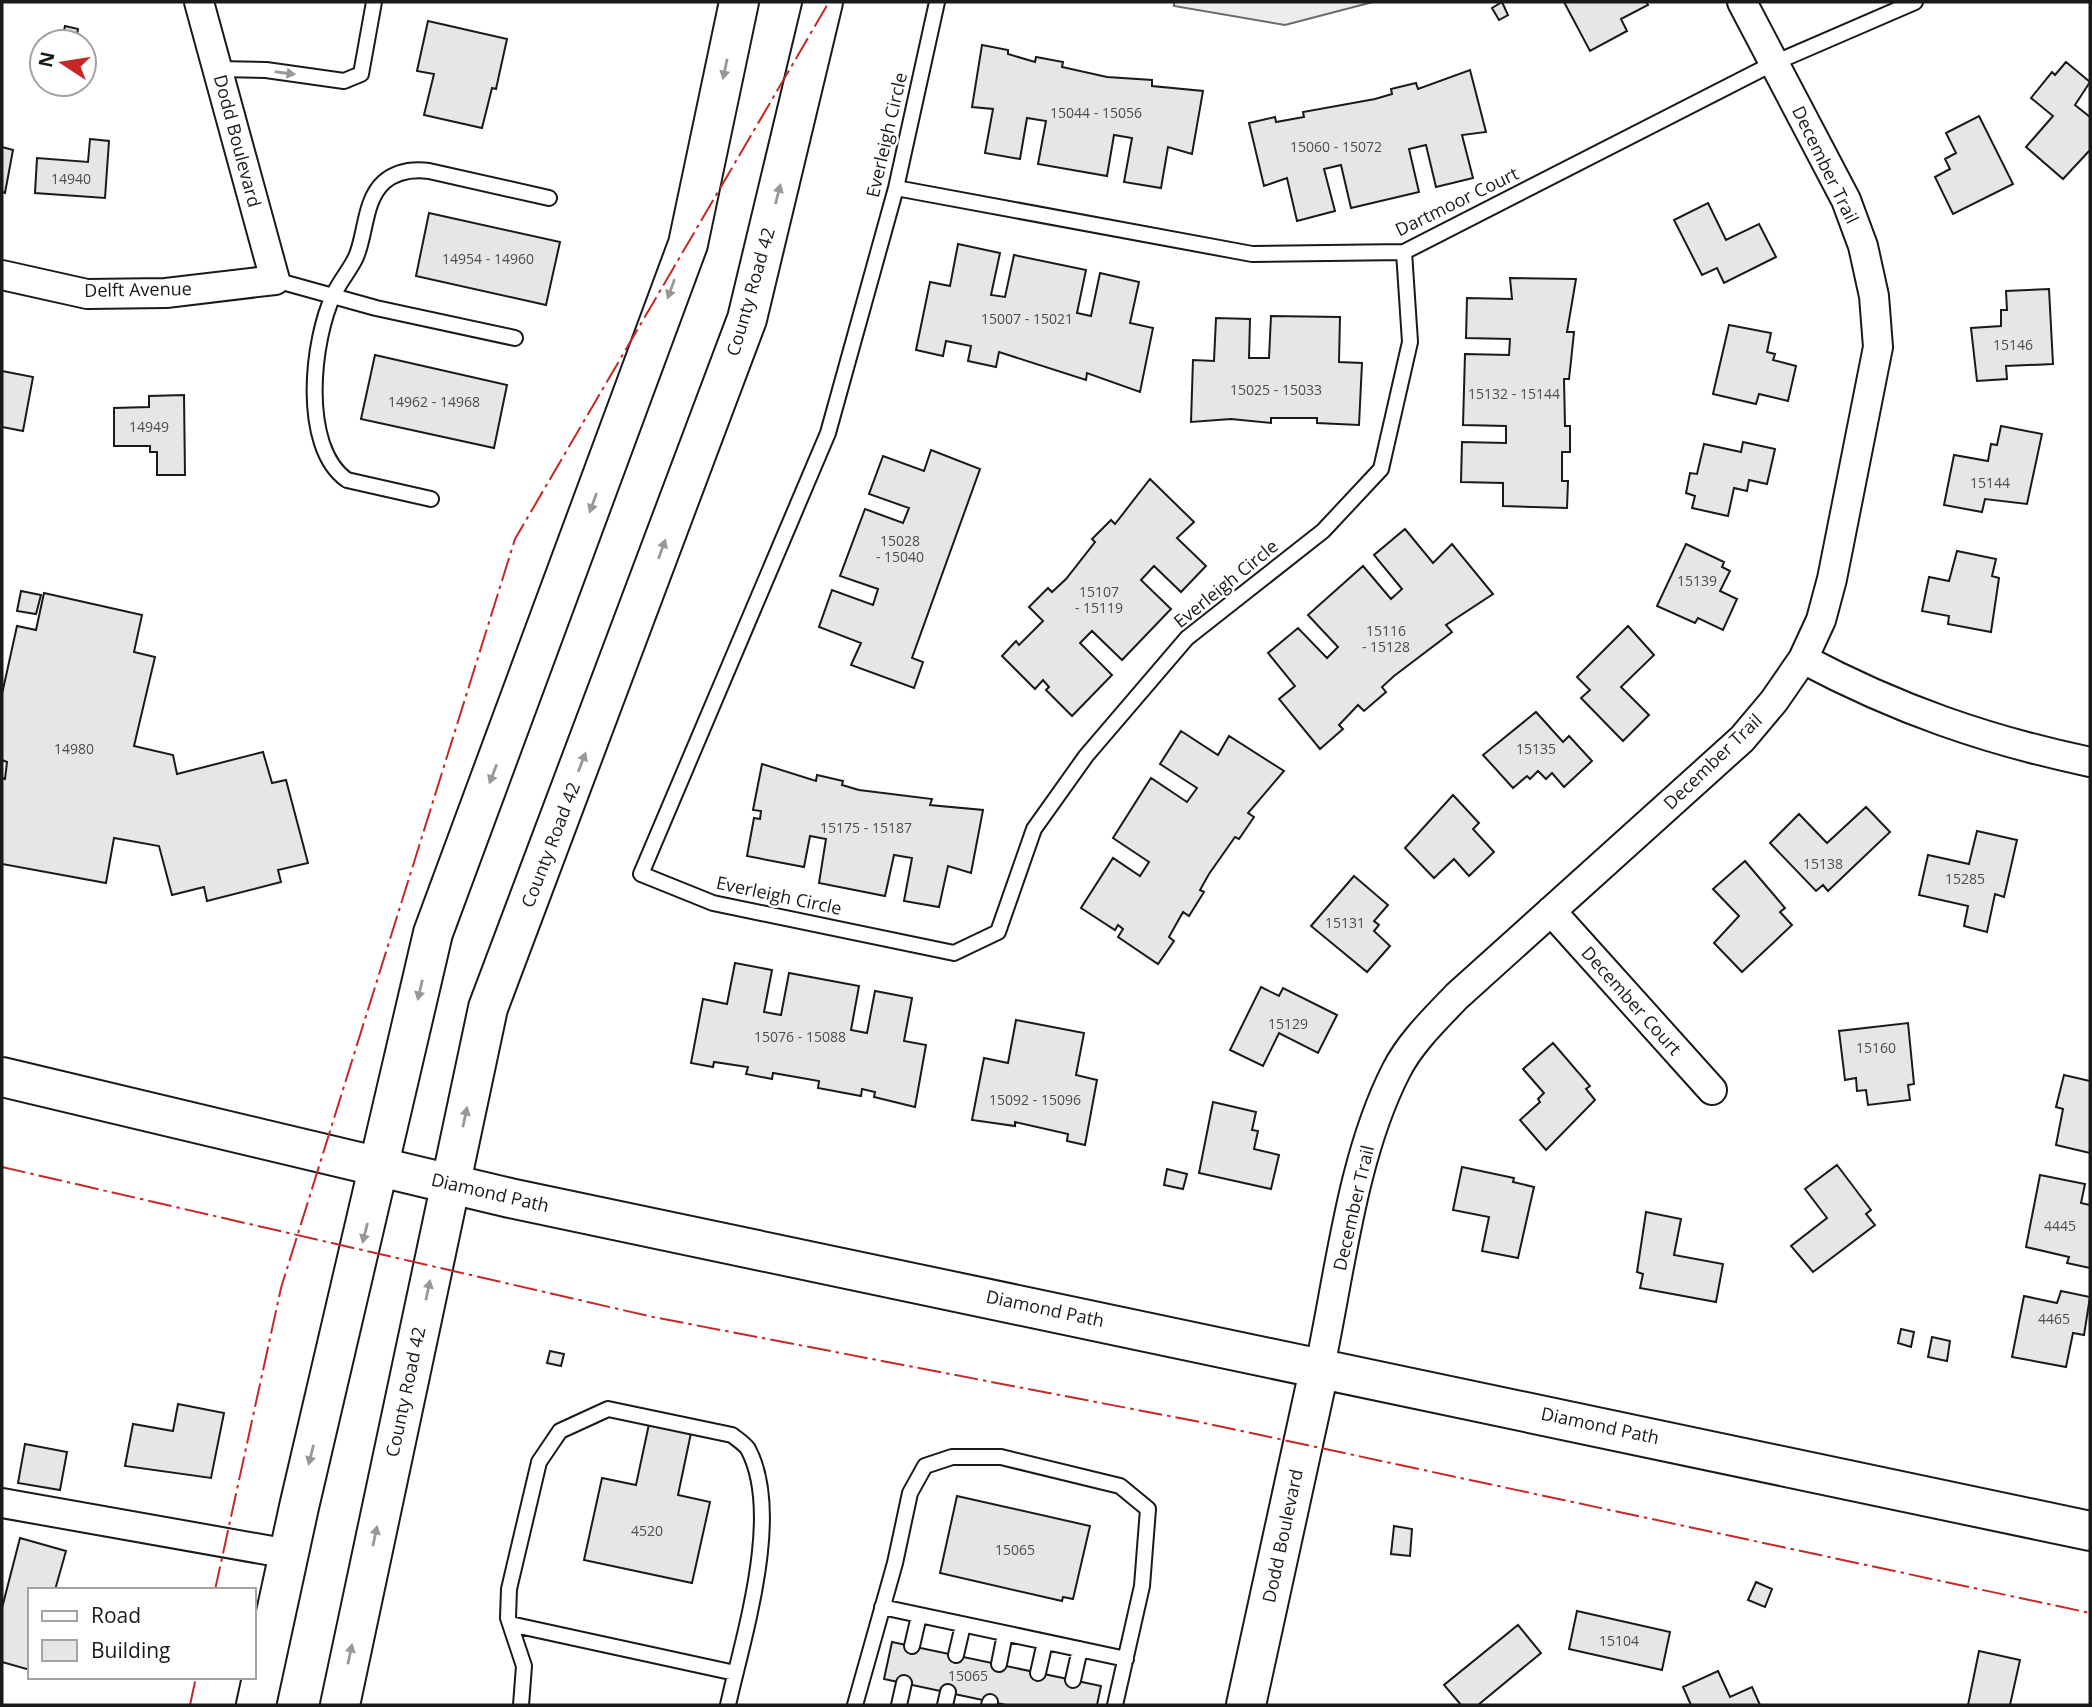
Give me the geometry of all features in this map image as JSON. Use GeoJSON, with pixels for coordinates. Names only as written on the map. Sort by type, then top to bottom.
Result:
{"type":"FeatureCollection","features":[{"type":"Feature","properties":{"kind":"main road"},"geometry":{"type":"LineString","coordinates":[[256,1705],[433,933],[688,244],[739,2]]}},
{"type":"Feature","properties":{"kind":"main road","name":"County Road 42"},"geometry":{"type":"LineString","coordinates":[[340,1705],[488,1008],[747,319],[823,2]]}},
{"type":"Feature","properties":{"kind":"main road","name":"Diamond Path"},"geometry":{"type":"LineString","coordinates":[[2,1077],[450,1184],[2090,1531]]}},
{"type":"Feature","properties":{"kind":"main road","name":"Dodd Boulevard"},"geometry":{"type":"LineString","coordinates":[[1247,1705],[1320,1366]]}},
{"type":"Feature","properties":{"kind":"street","name":"Dodd Boulevard"},"geometry":{"type":"LineString","coordinates":[[199,2],[275,280]]}},
{"type":"Feature","properties":{"kind":"street","name":"December Trail"},"geometry":{"type":"LineString","coordinates":[[1320,1366],[1364,1156],[1397,1069],[1425,1031],[1457,996],[1742,739],[1774,701],[1803,659],[1821,620],[1832,579],[1878,346],[1874,296],[1850,212],[1742,2]]}},
{"type":"Feature","properties":{"kind":"street","name":"Delft Avenue"},"geometry":{"type":"LineString","coordinates":[[2,275],[87,294],[166,293],[275,280]]}},
{"type":"Feature","properties":{"kind":"street"},"geometry":{"type":"LineString","coordinates":[[1803,659],[1860,689],[1921,715],[1984,736],[2090,762]]}},
{"type":"Feature","properties":{"kind":"street","name":"December Court"},"geometry":{"type":"LineString","coordinates":[[1551,911],[1712,1090]]}},
{"type":"Feature","properties":{"kind":"street"},"geometry":{"type":"LineString","coordinates":[[2,1503],[289,1554]]}},
{"type":"Feature","properties":{"kind":"lane"},"geometry":{"type":"LineString","coordinates":[[217,69],[266,70],[344,81],[361,74],[374,2]]}},
{"type":"Feature","properties":{"kind":"lane","name":"Everleigh Circle"},"geometry":{"type":"LineString","coordinates":[[937,2],[896,188],[828,433],[641,874],[713,904],[954,953],[998,932],[1034,829],[1086,756],[1187,638],[1323,531],[1381,469],[1410,342],[1404,252]]}},
{"type":"Feature","properties":{"kind":"lane","name":"Dartmoor Court"},"geometry":{"type":"LineString","coordinates":[[896,188],[1252,254],[1404,252],[1774,63],[1915,2]]}},
{"type":"Feature","properties":{"kind":"lane"},"geometry":{"type":"LineString","coordinates":[[431,499],[347,480],[336,472],[327,455],[318,425],[312,389],[333,295],[356,256],[374,195],[383,183],[397,174],[413,169],[429,171],[549,198]]}},
{"type":"Feature","properties":{"kind":"lane"},"geometry":{"type":"LineString","coordinates":[[275,280],[376,308],[516,338]]}},
{"type":"Feature","properties":{"kind":"lane"},"geometry":{"type":"LineString","coordinates":[[521,1705],[524,1666],[510,1624],[509,1589],[539,1462],[560,1431],[608,1409],[732,1435],[747,1447],[757,1477],[761,1508],[759,1564],[728,1705]]}},
{"type":"Feature","properties":{"kind":"lane"},"geometry":{"type":"LineString","coordinates":[[855,1705],[911,1493],[925,1466],[952,1457],[1001,1458],[1120,1486],[1148,1508],[1142,1586],[1115,1705]]}},
{"type":"Feature","properties":{"kind":"lane"},"geometry":{"type":"LineString","coordinates":[[882,1607],[1126,1658]]}},
{"type":"Feature","properties":{"kind":"lane"},"geometry":{"type":"LineString","coordinates":[[912,1646],[919,1616]]}},
{"type":"Feature","properties":{"kind":"lane"},"geometry":{"type":"LineString","coordinates":[[510,1624],[735,1672]]}},
{"type":"Feature","properties":{"kind":"lane"},"geometry":{"type":"LineString","coordinates":[[956,1655],[963,1625]]}},
{"type":"Feature","properties":{"kind":"lane"},"geometry":{"type":"LineString","coordinates":[[999,1664],[1005,1634]]}},
{"type":"Feature","properties":{"kind":"lane"},"geometry":{"type":"LineString","coordinates":[[1038,1673],[1045,1642]]}},
{"type":"Feature","properties":{"kind":"lane"},"geometry":{"type":"LineString","coordinates":[[1073,1680],[1080,1649]]}},
{"type":"Feature","properties":{"kind":"lane"},"geometry":{"type":"LineString","coordinates":[[899,1705],[904,1683]]}},
{"type":"Feature","properties":{"kind":"shaded area"},"geometry":{"type":"Polygon","coordinates":[[[1174,2],[1373,2],[1285,25],[1174,6],[1174,2]]]}},
{"type":"Feature","properties":{"kind":"building"},"geometry":{"type":"Polygon","coordinates":[[[1502,2],[1508,15],[1499,20],[1492,8],[1502,2]]]}},
{"type":"Feature","properties":{"kind":"building"},"geometry":{"type":"Polygon","coordinates":[[[1564,2],[1646,2],[1648,5],[1621,19],[1627,31],[1590,51],[1564,2]]]}},
{"type":"Feature","properties":{"kind":"building"},"geometry":{"type":"Polygon","coordinates":[[[428,21],[507,39],[496,89],[492,88],[482,128],[424,115],[434,74],[417,71],[428,21]]]}},
{"type":"Feature","properties":{"kind":"building"},"geometry":{"type":"Polygon","coordinates":[[[982,45],[1008,50],[1008,54],[1035,62],[1036,57],[1063,62],[1062,67],[1107,77],[1152,80],[1152,86],[1203,91],[1192,154],[1168,147],[1161,188],[1124,182],[1132,138],[1114,135],[1107,176],[1038,164],[1046,121],[1027,118],[1020,159],[985,153],[993,109],[972,107],[982,45]]]}},
{"type":"Feature","properties":{"kind":"building"},"geometry":{"type":"Polygon","coordinates":[[[2066,62],[2090,82],[2075,105],[2090,117],[2090,150],[2063,179],[2026,147],[2053,116],[2031,98],[2052,72],[2055,75],[2066,62]]]}},
{"type":"Feature","properties":{"kind":"building"},"geometry":{"type":"Polygon","coordinates":[[[1470,70],[1486,132],[1462,135],[1473,178],[1436,187],[1426,145],[1409,149],[1419,192],[1351,208],[1341,165],[1324,169],[1335,211],[1297,221],[1287,178],[1264,186],[1249,123],[1275,117],[1276,122],[1304,117],[1303,112],[1375,99],[1392,94],[1391,89],[1416,83],[1418,89],[1470,70]]]}},
{"type":"Feature","properties":{"kind":"building"},"geometry":{"type":"Polygon","coordinates":[[[1979,116],[2013,184],[1953,214],[1935,177],[1950,169],[1945,159],[1956,153],[1946,133],[1979,116]]]}},
{"type":"Feature","properties":{"kind":"building"},"geometry":{"type":"Polygon","coordinates":[[[90,139],[109,141],[105,198],[35,193],[37,158],[88,162],[90,139]]]}},
{"type":"Feature","properties":{"kind":"building"},"geometry":{"type":"Polygon","coordinates":[[[2,147],[13,150],[5,193],[2,192],[2,147]]]}},
{"type":"Feature","properties":{"kind":"building"},"geometry":{"type":"Polygon","coordinates":[[[1708,203],[1726,240],[1759,224],[1776,257],[1724,283],[1717,268],[1702,275],[1674,220],[1708,203]]]}},
{"type":"Feature","properties":{"kind":"building"},"geometry":{"type":"Polygon","coordinates":[[[429,213],[560,242],[546,305],[416,276],[429,213]]]}},
{"type":"Feature","properties":{"kind":"building"},"geometry":{"type":"Polygon","coordinates":[[[958,244],[1000,253],[991,295],[1005,297],[1014,255],[1086,270],[1077,313],[1091,316],[1100,273],[1139,282],[1130,323],[1153,328],[1140,392],[1087,373],[1086,380],[999,352],[996,367],[968,361],[971,346],[946,341],[943,356],[916,350],[930,282],[950,286],[958,244]]]}},
{"type":"Feature","properties":{"kind":"building"},"geometry":{"type":"Polygon","coordinates":[[[1510,278],[1576,279],[1567,332],[1574,332],[1569,379],[1564,379],[1565,426],[1570,426],[1570,452],[1562,452],[1562,481],[1568,481],[1567,508],[1503,506],[1503,483],[1461,482],[1462,442],[1506,443],[1506,426],[1463,425],[1465,354],[1509,355],[1510,339],[1466,338],[1467,298],[1512,299],[1510,278]]]}},
{"type":"Feature","properties":{"kind":"building"},"geometry":{"type":"Polygon","coordinates":[[[2049,289],[2053,364],[2006,366],[2007,379],[1977,381],[1971,328],[2001,326],[2001,310],[2007,310],[2006,291],[2049,289]]]}},
{"type":"Feature","properties":{"kind":"building"},"geometry":{"type":"Polygon","coordinates":[[[1271,316],[1340,317],[1339,362],[1362,363],[1359,425],[1317,423],[1317,418],[1271,418],[1271,423],[1231,419],[1191,422],[1193,360],[1214,361],[1216,318],[1250,319],[1249,358],[1269,358],[1271,316]]]}},
{"type":"Feature","properties":{"kind":"building"},"geometry":{"type":"Polygon","coordinates":[[[1729,325],[1771,333],[1767,352],[1775,354],[1773,360],[1796,366],[1788,401],[1759,394],[1756,404],[1713,394],[1729,325]]]}},
{"type":"Feature","properties":{"kind":"building"},"geometry":{"type":"Polygon","coordinates":[[[375,355],[507,385],[494,448],[361,419],[375,355]]]}},
{"type":"Feature","properties":{"kind":"building"},"geometry":{"type":"Polygon","coordinates":[[[2,371],[33,377],[23,431],[2,427],[2,371]]]}},
{"type":"Feature","properties":{"kind":"building"},"geometry":{"type":"Polygon","coordinates":[[[184,395],[185,475],[157,475],[157,452],[150,452],[150,446],[114,446],[114,408],[149,407],[149,396],[184,395]]]}},
{"type":"Feature","properties":{"kind":"building"},"geometry":{"type":"Polygon","coordinates":[[[2001,426],[2042,434],[2027,504],[1985,499],[1982,512],[1944,505],[1954,455],[1988,461],[1991,444],[1997,445],[2001,426]]]}},
{"type":"Feature","properties":{"kind":"building"},"geometry":{"type":"Polygon","coordinates":[[[1743,442],[1775,449],[1767,484],[1749,480],[1747,491],[1734,488],[1728,516],[1692,508],[1695,496],[1686,493],[1690,473],[1697,474],[1704,444],[1741,452],[1743,442]]]}},
{"type":"Feature","properties":{"kind":"building"},"geometry":{"type":"Polygon","coordinates":[[[931,450],[980,469],[912,658],[923,662],[914,688],[851,665],[861,643],[819,627],[832,590],[873,605],[878,589],[840,576],[865,509],[903,523],[909,508],[869,494],[883,456],[924,471],[931,450]]]}},
{"type":"Feature","properties":{"kind":"building"},"geometry":{"type":"Polygon","coordinates":[[[1150,479],[1194,522],[1177,538],[1206,566],[1181,592],[1154,566],[1141,580],[1171,609],[1122,660],[1092,631],[1080,643],[1112,675],[1072,716],[1046,690],[1049,687],[1043,680],[1035,689],[1002,656],[1016,641],[1019,645],[1043,621],[1029,607],[1048,588],[1052,592],[1066,579],[1095,542],[1092,539],[1111,520],[1115,524],[1150,479]]]}},
{"type":"Feature","properties":{"kind":"building"},"geometry":{"type":"Polygon","coordinates":[[[1405,529],[1433,563],[1452,544],[1493,594],[1446,625],[1452,632],[1394,676],[1382,687],[1386,692],[1364,711],[1358,705],[1339,725],[1343,729],[1320,749],[1279,699],[1295,686],[1268,653],[1298,628],[1327,658],[1338,647],[1308,615],[1363,566],[1391,599],[1402,589],[1374,555],[1405,529]]]}},
{"type":"Feature","properties":{"kind":"building"},"geometry":{"type":"Polygon","coordinates":[[[1686,544],[1724,562],[1722,567],[1730,571],[1720,591],[1737,599],[1723,630],[1698,618],[1695,623],[1657,606],[1686,544]]]}},
{"type":"Feature","properties":{"kind":"building"},"geometry":{"type":"Polygon","coordinates":[[[1957,551],[1996,559],[1992,576],[1999,578],[1991,632],[1948,624],[1949,616],[1922,611],[1929,577],[1949,581],[1957,551]]]}},
{"type":"Feature","properties":{"kind":"building"},"geometry":{"type":"Polygon","coordinates":[[[21,591],[41,595],[36,614],[17,611],[21,591]]]}},
{"type":"Feature","properties":{"kind":"building"},"geometry":{"type":"Polygon","coordinates":[[[44,593],[142,615],[134,652],[155,657],[134,746],[173,755],[177,774],[263,752],[272,783],[286,780],[308,863],[278,870],[281,882],[207,901],[204,887],[172,895],[159,846],[114,838],[106,883],[2,864],[2,778],[5,779],[7,762],[2,760],[2,694],[17,626],[36,630],[44,593]]]}},
{"type":"Feature","properties":{"kind":"building"},"geometry":{"type":"Polygon","coordinates":[[[1628,626],[1654,655],[1621,687],[1649,715],[1623,741],[1581,698],[1590,690],[1577,677],[1628,626]]]}},
{"type":"Feature","properties":{"kind":"building"},"geometry":{"type":"Polygon","coordinates":[[[1536,712],[1563,742],[1569,736],[1592,761],[1564,787],[1552,773],[1546,779],[1538,771],[1530,779],[1527,776],[1513,788],[1483,755],[1536,712]]]}},
{"type":"Feature","properties":{"kind":"building"},"geometry":{"type":"Polygon","coordinates":[[[1181,731],[1218,755],[1229,736],[1284,771],[1248,813],[1254,817],[1239,839],[1235,837],[1209,874],[1200,890],[1204,892],[1189,916],[1183,912],[1169,937],[1174,941],[1158,964],[1118,937],[1123,929],[1118,925],[1115,930],[1081,908],[1113,858],[1140,876],[1149,862],[1113,838],[1151,778],[1187,802],[1197,788],[1160,764],[1181,731]]]}},
{"type":"Feature","properties":{"kind":"building"},"geometry":{"type":"Polygon","coordinates":[[[762,764],[816,781],[817,775],[843,781],[842,785],[859,790],[932,799],[930,805],[983,810],[971,873],[948,866],[939,907],[904,901],[912,858],[894,855],[885,896],[819,883],[826,839],[810,836],[804,867],[747,856],[754,818],[760,819],[761,811],[753,810],[762,764]]]}},
{"type":"Feature","properties":{"kind":"building"},"geometry":{"type":"Polygon","coordinates":[[[1453,795],[1479,823],[1473,829],[1494,852],[1469,876],[1454,859],[1434,878],[1405,848],[1453,795]]]}},
{"type":"Feature","properties":{"kind":"building"},"geometry":{"type":"Polygon","coordinates":[[[1866,807],[1890,832],[1828,891],[1823,885],[1816,891],[1770,843],[1799,814],[1827,843],[1866,807]]]}},
{"type":"Feature","properties":{"kind":"building"},"geometry":{"type":"Polygon","coordinates":[[[1977,831],[2017,840],[2004,897],[1995,894],[1987,932],[1964,926],[1968,906],[1919,895],[1928,855],[1969,864],[1977,831]]]}},
{"type":"Feature","properties":{"kind":"building"},"geometry":{"type":"Polygon","coordinates":[[[1745,861],[1785,908],[1780,912],[1792,925],[1742,972],[1714,943],[1739,916],[1713,889],[1745,861]]]}},
{"type":"Feature","properties":{"kind":"building"},"geometry":{"type":"Polygon","coordinates":[[[1354,876],[1388,905],[1374,921],[1379,925],[1374,931],[1390,946],[1367,972],[1311,926],[1354,876]]]}},
{"type":"Feature","properties":{"kind":"building"},"geometry":{"type":"Polygon","coordinates":[[[735,963],[772,970],[764,1012],[781,1015],[789,973],[859,986],[851,1030],[867,1033],[875,991],[912,998],[904,1041],[926,1045],[915,1107],[874,1097],[875,1092],[862,1089],[861,1096],[818,1088],[819,1081],[773,1073],[772,1079],[746,1074],[748,1067],[714,1062],[713,1067],[691,1063],[703,999],[727,1004],[735,963]]]}},
{"type":"Feature","properties":{"kind":"building"},"geometry":{"type":"Polygon","coordinates":[[[1261,987],[1279,996],[1283,988],[1337,1015],[1318,1053],[1279,1033],[1263,1066],[1230,1050],[1261,987]]]}},
{"type":"Feature","properties":{"kind":"building"},"geometry":{"type":"Polygon","coordinates":[[[1016,1020],[1084,1033],[1076,1075],[1097,1080],[1085,1145],[1067,1141],[1068,1134],[1015,1122],[1015,1126],[972,1120],[984,1058],[1008,1063],[1016,1020]]]}},
{"type":"Feature","properties":{"kind":"building"},"geometry":{"type":"Polygon","coordinates":[[[1908,1023],[1914,1084],[1908,1085],[1910,1100],[1868,1105],[1866,1090],[1857,1091],[1856,1078],[1845,1080],[1839,1031],[1908,1023]]]}},
{"type":"Feature","properties":{"kind":"building"},"geometry":{"type":"Polygon","coordinates":[[[1553,1043],[1590,1086],[1586,1089],[1595,1100],[1546,1150],[1520,1120],[1540,1102],[1538,1099],[1544,1093],[1523,1069],[1553,1043]]]}},
{"type":"Feature","properties":{"kind":"building"},"geometry":{"type":"Polygon","coordinates":[[[2064,1075],[2090,1081],[2090,1153],[2056,1145],[2063,1109],[2056,1107],[2064,1075]]]}},
{"type":"Feature","properties":{"kind":"building"},"geometry":{"type":"Polygon","coordinates":[[[1213,1102],[1256,1112],[1252,1130],[1258,1131],[1254,1149],[1279,1155],[1271,1189],[1199,1173],[1213,1102]]]}},
{"type":"Feature","properties":{"kind":"building"},"geometry":{"type":"Polygon","coordinates":[[[1837,1165],[1871,1210],[1866,1214],[1875,1225],[1813,1272],[1791,1246],[1827,1218],[1805,1189],[1837,1165]]]}},
{"type":"Feature","properties":{"kind":"building"},"geometry":{"type":"Polygon","coordinates":[[[1462,1167],[1514,1178],[1513,1182],[1534,1187],[1518,1258],[1482,1251],[1489,1217],[1453,1210],[1462,1167]]]}},
{"type":"Feature","properties":{"kind":"building"},"geometry":{"type":"Polygon","coordinates":[[[1167,1169],[1187,1174],[1183,1189],[1164,1185],[1167,1169]]]}},
{"type":"Feature","properties":{"kind":"building"},"geometry":{"type":"Polygon","coordinates":[[[2040,1175],[2085,1184],[2081,1203],[2090,1205],[2090,1268],[2067,1263],[2069,1257],[2026,1247],[2040,1175]]]}},
{"type":"Feature","properties":{"kind":"building"},"geometry":{"type":"Polygon","coordinates":[[[1646,1212],[1681,1219],[1674,1255],[1723,1264],[1716,1302],[1640,1288],[1643,1274],[1637,1272],[1646,1212]]]}},
{"type":"Feature","properties":{"kind":"building"},"geometry":{"type":"Polygon","coordinates":[[[2061,1291],[2090,1297],[2084,1335],[2073,1333],[2066,1367],[2012,1357],[2024,1296],[2057,1303],[2061,1291]]]}},
{"type":"Feature","properties":{"kind":"building"},"geometry":{"type":"Polygon","coordinates":[[[1901,1329],[1914,1332],[1911,1347],[1898,1343],[1901,1329]]]}},
{"type":"Feature","properties":{"kind":"building"},"geometry":{"type":"Polygon","coordinates":[[[1932,1337],[1950,1341],[1947,1361],[1928,1357],[1932,1337]]]}},
{"type":"Feature","properties":{"kind":"building"},"geometry":{"type":"Polygon","coordinates":[[[550,1351],[564,1354],[561,1366],[547,1363],[550,1351]]]}},
{"type":"Feature","properties":{"kind":"building"},"geometry":{"type":"Polygon","coordinates":[[[178,1404],[224,1413],[211,1478],[125,1466],[133,1424],[173,1431],[178,1404]]]}},
{"type":"Feature","properties":{"kind":"building"},"geometry":{"type":"Polygon","coordinates":[[[649,1424],[691,1433],[678,1495],[710,1502],[692,1583],[584,1560],[602,1478],[636,1485],[649,1424]]]}},
{"type":"Feature","properties":{"kind":"building"},"geometry":{"type":"Polygon","coordinates":[[[25,1444],[67,1452],[60,1490],[18,1483],[25,1444]]]}},
{"type":"Feature","properties":{"kind":"building"},"geometry":{"type":"Polygon","coordinates":[[[957,1496],[1090,1526],[1073,1599],[1063,1597],[1062,1601],[940,1573],[957,1496]]]}},
{"type":"Feature","properties":{"kind":"building"},"geometry":{"type":"Polygon","coordinates":[[[1394,1526],[1412,1529],[1410,1556],[1391,1554],[1394,1526]]]}},
{"type":"Feature","properties":{"kind":"building"},"geometry":{"type":"Polygon","coordinates":[[[20,1538],[66,1551],[56,1588],[28,1588],[28,1669],[2,1662],[2,1608],[20,1538]]]}},
{"type":"Feature","properties":{"kind":"building"},"geometry":{"type":"Polygon","coordinates":[[[1756,1582],[1772,1589],[1765,1607],[1748,1600],[1756,1582]]]}},
{"type":"Feature","properties":{"kind":"building"},"geometry":{"type":"Polygon","coordinates":[[[1577,1611],[1670,1632],[1662,1670],[1569,1649],[1577,1611]]]}},
{"type":"Feature","properties":{"kind":"building"},"geometry":{"type":"Polygon","coordinates":[[[1518,1625],[1541,1653],[1478,1705],[1461,1705],[1444,1685],[1518,1625]]]}},
{"type":"Feature","properties":{"kind":"building"},"geometry":{"type":"Polygon","coordinates":[[[892,1642],[1101,1686],[1097,1705],[1006,1705],[884,1679],[892,1642]]]}},
{"type":"Feature","properties":{"kind":"building"},"geometry":{"type":"Polygon","coordinates":[[[1979,1651],[2020,1660],[2010,1705],[1968,1705],[1979,1651]]]}},
{"type":"Feature","properties":{"kind":"building"},"geometry":{"type":"Polygon","coordinates":[[[1718,1671],[1730,1697],[1752,1687],[1760,1705],[1691,1705],[1683,1687],[1718,1671]]]}},
{"type":"Feature","properties":{"kind":"power"},"geometry":{"type":"LineString","coordinates":[[215,1588],[281,1288],[515,539],[829,2]]}},
{"type":"Feature","properties":{"kind":"power"},"geometry":{"type":"LineString","coordinates":[[2,1167],[653,1317],[1195,1421],[2090,1613]]}},
{"type":"Feature","properties":{"kind":"power"},"geometry":{"type":"LineString","coordinates":[[190,1705],[196,1679]]}}]}
